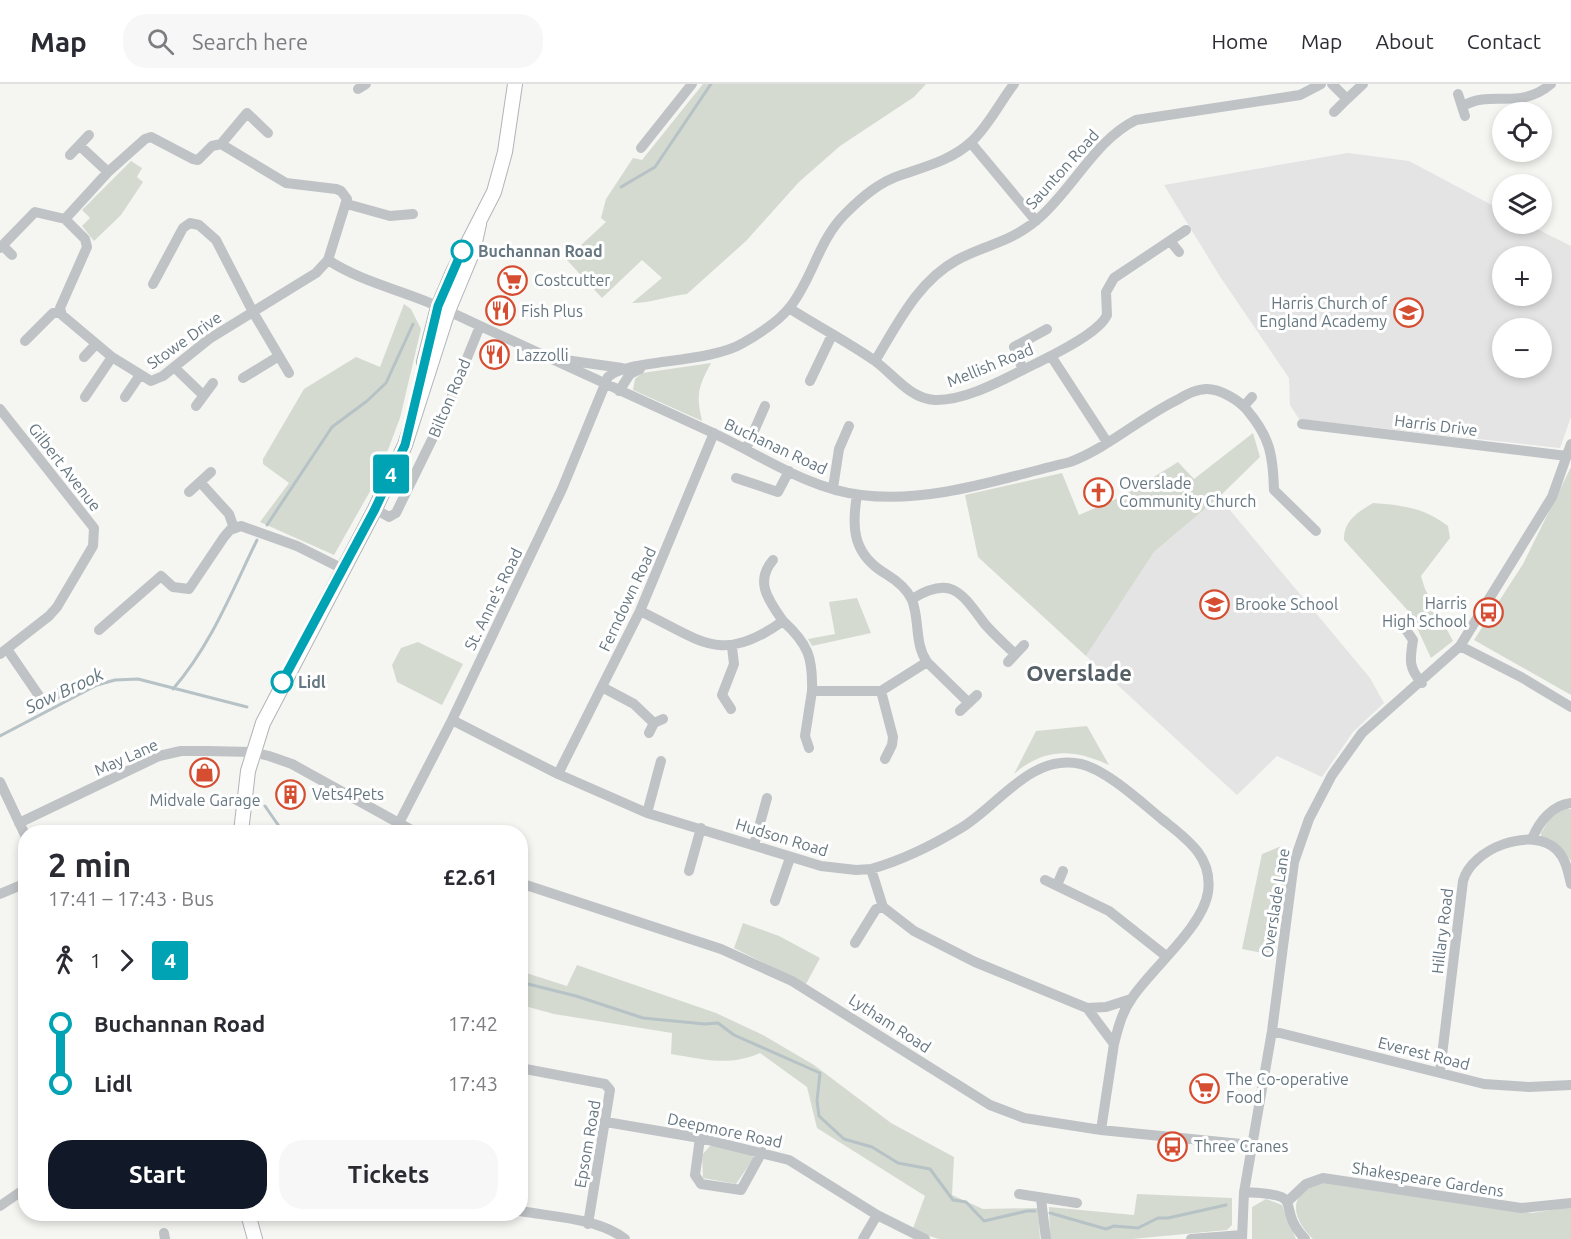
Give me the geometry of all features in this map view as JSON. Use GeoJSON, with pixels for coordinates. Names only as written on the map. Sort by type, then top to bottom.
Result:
{"type":"FeatureCollection","features":[{"type":"Feature","properties":{"kind":"main road","name":"Bilton Road"},"geometry":{"type":"LineString","coordinates":[[242,825],[252,752],[269,708],[375,509],[405,445],[443,309],[462,251],[479,224],[494,192],[502,162],[515,84]]}},
{"type":"Feature","properties":{"kind":"main road","name":"Bilton Road"},"geometry":{"type":"LineString","coordinates":[[443,309],[473,251],[479,224]]}},
{"type":"Feature","properties":{"kind":"main road"},"geometry":{"type":"LineString","coordinates":[[250,1221],[255,1239]]}},
{"type":"Feature","properties":{"kind":"street"},"geometry":{"type":"LineString","coordinates":[[641,148],[692,84]]}},
{"type":"Feature","properties":{"kind":"street"},"geometry":{"type":"LineString","coordinates":[[549,358],[622,368],[646,366],[726,353],[759,334],[789,308],[801,290],[823,242],[844,215],[865,195],[899,175],[940,161],[971,143],[1014,84]]}},
{"type":"Feature","properties":{"kind":"street","name":"Saunton Road"},"geometry":{"type":"LineString","coordinates":[[874,361],[928,282],[958,260],[1011,239],[1036,221],[1053,206],[1119,128],[1136,120],[1300,95],[1321,84]]}},
{"type":"Feature","properties":{"kind":"street"},"geometry":{"type":"LineString","coordinates":[[1332,84],[1347,99]]}},
{"type":"Feature","properties":{"kind":"street"},"geometry":{"type":"LineString","coordinates":[[1334,112],[1363,84]]}},
{"type":"Feature","properties":{"kind":"street"},"geometry":{"type":"LineString","coordinates":[[1458,94],[1464,111],[1474,99],[1516,100],[1542,92],[1551,84]]}},
{"type":"Feature","properties":{"kind":"street"},"geometry":{"type":"LineString","coordinates":[[66,219],[108,172],[144,139],[151,137],[198,160],[212,146],[221,144],[247,113],[268,133]]}},
{"type":"Feature","properties":{"kind":"street"},"geometry":{"type":"LineString","coordinates":[[70,155],[90,135]]}},
{"type":"Feature","properties":{"kind":"street"},"geometry":{"type":"LineString","coordinates":[[971,143],[1036,221]]}},
{"type":"Feature","properties":{"kind":"street"},"geometry":{"type":"LineString","coordinates":[[221,144],[286,183],[341,191],[347,199],[347,204],[328,260]]}},
{"type":"Feature","properties":{"kind":"street"},"geometry":{"type":"LineString","coordinates":[[80,146],[108,172]]}},
{"type":"Feature","properties":{"kind":"street"},"geometry":{"type":"LineString","coordinates":[[347,204],[390,216],[413,214]]}},
{"type":"Feature","properties":{"kind":"street"},"geometry":{"type":"LineString","coordinates":[[12,255],[1,247],[35,212],[66,219],[85,239],[87,248],[63,301],[61,313],[53,313],[25,341]]}},
{"type":"Feature","properties":{"kind":"street"},"geometry":{"type":"LineString","coordinates":[[153,284],[168,266],[183,228],[190,223],[199,225],[216,240],[253,312],[289,373]]}},
{"type":"Feature","properties":{"kind":"street","name":"Mellish Road"},"geometry":{"type":"LineString","coordinates":[[789,308],[874,361],[915,393],[934,400],[969,393],[1051,356],[1104,321],[1107,315],[1106,292],[1114,278],[1186,230]]}},
{"type":"Feature","properties":{"kind":"street"},"geometry":{"type":"LineString","coordinates":[[1171,242],[1179,252]]}},
{"type":"Feature","properties":{"kind":"street","name":"Buchanan Road"},"geometry":{"type":"LineString","coordinates":[[328,260],[343,270],[443,309],[604,385],[714,433],[789,471],[857,495],[895,498],[963,488],[1070,462],[1083,458],[1138,420],[1196,391],[1217,391],[1244,406],[1271,449],[1274,490],[1316,531]]}},
{"type":"Feature","properties":{"kind":"street","name":"Stowe Drive"},"geometry":{"type":"LineString","coordinates":[[61,313],[112,357],[154,381],[209,339],[304,282],[328,260]]}},
{"type":"Feature","properties":{"kind":"street","name":"Bilton Road"},"geometry":{"type":"LineString","coordinates":[[375,509],[389,517],[396,513],[444,415],[480,326]]}},
{"type":"Feature","properties":{"kind":"street"},"geometry":{"type":"LineString","coordinates":[[1023,369],[1014,347],[1047,329]]}},
{"type":"Feature","properties":{"kind":"street"},"geometry":{"type":"LineString","coordinates":[[810,381],[832,335]]}},
{"type":"Feature","properties":{"kind":"street"},"geometry":{"type":"LineString","coordinates":[[84,357],[96,344]]}},
{"type":"Feature","properties":{"kind":"street"},"geometry":{"type":"LineString","coordinates":[[243,378],[279,356]]}},
{"type":"Feature","properties":{"kind":"street"},"geometry":{"type":"LineString","coordinates":[[1051,356],[1107,442]]}},
{"type":"Feature","properties":{"kind":"street"},"geometry":{"type":"LineString","coordinates":[[85,397],[112,357]]}},
{"type":"Feature","properties":{"kind":"street"},"geometry":{"type":"LineString","coordinates":[[619,391],[630,374],[646,366]]}},
{"type":"Feature","properties":{"kind":"street"},"geometry":{"type":"LineString","coordinates":[[174,367],[203,395]]}},
{"type":"Feature","properties":{"kind":"street"},"geometry":{"type":"LineString","coordinates":[[604,385],[614,372],[622,368]]}},
{"type":"Feature","properties":{"kind":"street"},"geometry":{"type":"LineString","coordinates":[[125,397],[140,375]]}},
{"type":"Feature","properties":{"kind":"street"},"geometry":{"type":"LineString","coordinates":[[196,406],[213,383]]}},
{"type":"Feature","properties":{"kind":"street","name":"St. Anne's Road"},"geometry":{"type":"LineString","coordinates":[[399,823],[452,720],[562,489],[604,385]]}},
{"type":"Feature","properties":{"kind":"street"},"geometry":{"type":"LineString","coordinates":[[1244,406],[1252,397]]}},
{"type":"Feature","properties":{"kind":"street"},"geometry":{"type":"LineString","coordinates":[[746,449],[765,406]]}},
{"type":"Feature","properties":{"kind":"street","name":"Gilbert Avenue"},"geometry":{"type":"LineString","coordinates":[[0,409],[94,528],[93,546],[57,607],[3,652]]}},
{"type":"Feature","properties":{"kind":"street","name":"Harris Drive"},"geometry":{"type":"LineString","coordinates":[[1302,424],[1567,456]]}},
{"type":"Feature","properties":{"kind":"street"},"geometry":{"type":"LineString","coordinates":[[833,488],[839,449],[849,426]]}},
{"type":"Feature","properties":{"kind":"street","name":"Ferndown Road"},"geometry":{"type":"LineString","coordinates":[[558,774],[640,611],[714,433]]}},
{"type":"Feature","properties":{"kind":"street","name":"Overslade Lane"},"geometry":{"type":"LineString","coordinates":[[1242,1237],[1244,1192],[1272,1031],[1294,862],[1309,819],[1347,751],[1380,715],[1422,683],[1460,646],[1552,497],[1571,444]]}},
{"type":"Feature","properties":{"kind":"street"},"geometry":{"type":"LineString","coordinates":[[736,478],[778,492],[789,471]]}},
{"type":"Feature","properties":{"kind":"street"},"geometry":{"type":"LineString","coordinates":[[189,492],[211,472]]}},
{"type":"Feature","properties":{"kind":"street"},"geometry":{"type":"LineString","coordinates":[[200,482],[228,514],[234,528]]}},
{"type":"Feature","properties":{"kind":"street"},"geometry":{"type":"LineString","coordinates":[[857,495],[853,523],[856,542],[862,555],[900,584],[912,599],[919,646],[927,662],[973,699],[960,711]]}},
{"type":"Feature","properties":{"kind":"street"},"geometry":{"type":"LineString","coordinates":[[99,630],[161,576],[173,586],[189,589],[224,537],[234,528],[247,526],[297,546],[343,569]]}},
{"type":"Feature","properties":{"kind":"street"},"geometry":{"type":"LineString","coordinates":[[773,560],[761,567],[765,592],[783,621],[800,637],[809,652],[813,670],[805,736],[809,748]]}},
{"type":"Feature","properties":{"kind":"street"},"geometry":{"type":"LineString","coordinates":[[912,599],[939,587],[957,591],[970,602],[1011,658],[1024,645]]}},
{"type":"Feature","properties":{"kind":"street"},"geometry":{"type":"LineString","coordinates":[[640,611],[703,641],[732,647],[764,635],[783,621]]}},
{"type":"Feature","properties":{"kind":"street"},"geometry":{"type":"LineString","coordinates":[[1400,621],[1413,640],[1409,662],[1413,672],[1422,683]]}},
{"type":"Feature","properties":{"kind":"street"},"geometry":{"type":"LineString","coordinates":[[1460,646],[1521,677],[1571,707]]}},
{"type":"Feature","properties":{"kind":"street"},"geometry":{"type":"LineString","coordinates":[[730,709],[718,701],[734,664],[732,647]]}},
{"type":"Feature","properties":{"kind":"street"},"geometry":{"type":"LineString","coordinates":[[3,652],[44,703]]}},
{"type":"Feature","properties":{"kind":"street"},"geometry":{"type":"LineString","coordinates":[[812,691],[881,691],[927,662]]}},
{"type":"Feature","properties":{"kind":"street"},"geometry":{"type":"LineString","coordinates":[[602,687],[634,704],[655,725]]}},
{"type":"Feature","properties":{"kind":"street"},"geometry":{"type":"LineString","coordinates":[[881,691],[893,737],[891,754]]}},
{"type":"Feature","properties":{"kind":"street"},"geometry":{"type":"LineString","coordinates":[[32,710],[61,692]]}},
{"type":"Feature","properties":{"kind":"street","name":"Hudson Road"},"geometry":{"type":"LineString","coordinates":[[452,720],[558,774],[647,813],[754,844],[790,858],[832,868],[871,869]]}},
{"type":"Feature","properties":{"kind":"street"},"geometry":{"type":"LineString","coordinates":[[793,739],[805,736]]}},
{"type":"Feature","properties":{"kind":"street","name":"May Lane"},"geometry":{"type":"LineString","coordinates":[[19,823],[159,756],[181,751],[252,752]]}},
{"type":"Feature","properties":{"kind":"street"},"geometry":{"type":"LineString","coordinates":[[252,752],[292,764],[403,825]]}},
{"type":"Feature","properties":{"kind":"street"},"geometry":{"type":"LineString","coordinates":[[647,813],[662,758]]}},
{"type":"Feature","properties":{"kind":"street"},"geometry":{"type":"LineString","coordinates":[[1101,1130],[1114,1044],[1121,1019],[1131,999],[1200,915],[1205,903],[1208,881],[1202,855],[1189,840],[1100,772],[1082,764],[1065,763],[1031,773],[962,828],[906,857],[871,869],[883,907],[914,931],[975,962],[1087,1008],[1106,1006],[1131,999]]}},
{"type":"Feature","properties":{"kind":"street"},"geometry":{"type":"LineString","coordinates":[[0,782],[19,823]]}},
{"type":"Feature","properties":{"kind":"street"},"geometry":{"type":"LineString","coordinates":[[754,844],[767,798]]}},
{"type":"Feature","properties":{"kind":"street"},"geometry":{"type":"LineString","coordinates":[[1571,803],[1559,806],[1550,812],[1532,839],[1546,842],[1557,850],[1570,872],[1571,885]]}},
{"type":"Feature","properties":{"kind":"street"},"geometry":{"type":"LineString","coordinates":[[695,865],[701,828]]}},
{"type":"Feature","properties":{"kind":"street","name":"Hillary Road"},"geometry":{"type":"LineString","coordinates":[[1440,1072],[1465,874],[1471,862],[1483,853],[1532,839]]}},
{"type":"Feature","properties":{"kind":"street"},"geometry":{"type":"LineString","coordinates":[[775,901],[790,858]]}},
{"type":"Feature","properties":{"kind":"street"},"geometry":{"type":"LineString","coordinates":[[1057,885],[1064,871]]}},
{"type":"Feature","properties":{"kind":"street"},"geometry":{"type":"LineString","coordinates":[[1045,880],[1109,911],[1166,956]]}},
{"type":"Feature","properties":{"kind":"street"},"geometry":{"type":"LineString","coordinates":[[0,894],[18,886]]}},
{"type":"Feature","properties":{"kind":"street","name":"Lytham Road"},"geometry":{"type":"LineString","coordinates":[[528,886],[721,949],[792,981],[990,1106],[1024,1118],[1101,1130],[1251,1146]]}},
{"type":"Feature","properties":{"kind":"street"},"geometry":{"type":"LineString","coordinates":[[855,943],[876,909],[883,907]]}},
{"type":"Feature","properties":{"kind":"street"},"geometry":{"type":"LineString","coordinates":[[1087,1008],[1114,1044]]}},
{"type":"Feature","properties":{"kind":"street","name":"Everest Road"},"geometry":{"type":"LineString","coordinates":[[1272,1031],[1484,1084],[1529,1087],[1571,1085]]}},
{"type":"Feature","properties":{"kind":"street","name":"Epsom Road"},"geometry":{"type":"LineString","coordinates":[[528,1070],[605,1084],[610,1090],[588,1224]]}},
{"type":"Feature","properties":{"kind":"street","name":"Deepmore Road"},"geometry":{"type":"LineString","coordinates":[[606,1122],[700,1138],[789,1160],[912,1237],[925,1239]]}},
{"type":"Feature","properties":{"kind":"street"},"geometry":{"type":"LineString","coordinates":[[700,1138],[695,1175],[701,1184],[736,1191],[743,1189],[762,1152]]}},
{"type":"Feature","properties":{"kind":"street","name":"Shakespeare Gardens"},"geometry":{"type":"LineString","coordinates":[[1288,1201],[1306,1184],[1323,1178],[1521,1208],[1571,1203]]}},
{"type":"Feature","properties":{"kind":"street"},"geometry":{"type":"LineString","coordinates":[[1244,1192],[1277,1194],[1288,1201],[1294,1225],[1305,1239]]}},
{"type":"Feature","properties":{"kind":"street"},"geometry":{"type":"LineString","coordinates":[[0,1206],[18,1194]]}},
{"type":"Feature","properties":{"kind":"street"},"geometry":{"type":"LineString","coordinates":[[1019,1194],[1077,1203]]}},
{"type":"Feature","properties":{"kind":"street"},"geometry":{"type":"LineString","coordinates":[[1041,1199],[1046,1239]]}},
{"type":"Feature","properties":{"kind":"street"},"geometry":{"type":"LineString","coordinates":[[528,1213],[588,1224],[608,1230],[625,1239]]}},
{"type":"Feature","properties":{"kind":"street"},"geometry":{"type":"LineString","coordinates":[[863,1239],[877,1215]]}},
{"type":"Feature","properties":{"kind":"street"},"geometry":{"type":"LineString","coordinates":[[1191,1239],[1242,1237]]}},
{"type":"Feature","properties":{"kind":"shaded area"},"geometry":{"type":"Polygon","coordinates":[[[703,84],[926,84],[914,97],[840,146],[799,182],[746,241],[687,294],[632,303],[662,278],[642,260],[602,298],[566,259],[606,222],[601,218],[606,199],[633,158],[642,160],[703,84]]]}},
{"type":"Feature","properties":{"kind":"shaded area","name":"Harris Church of England Academy"},"geometry":{"type":"Polygon","coordinates":[[[1348,153],[1409,161],[1492,205],[1492,234],[1547,234],[1571,246],[1571,417],[1560,448],[1299,419],[1290,405],[1289,378],[1219,275],[1164,185],[1348,153]]]}},
{"type":"Feature","properties":{"kind":"shaded area"},"geometry":{"type":"Polygon","coordinates":[[[131,161],[142,168],[137,177],[143,182],[121,215],[94,241],[82,226],[90,218],[82,210],[131,161]]]}},
{"type":"Feature","properties":{"kind":"shaded area"},"geometry":{"type":"Polygon","coordinates":[[[404,304],[411,309],[421,329],[400,418],[377,479],[334,555],[260,522],[289,483],[263,464],[263,459],[304,389],[356,357],[380,367],[404,304]]]}},
{"type":"Feature","properties":{"kind":"shaded area"},"geometry":{"type":"Polygon","coordinates":[[[711,363],[699,391],[702,421],[633,390],[635,379],[642,373],[711,363]]]}},
{"type":"Feature","properties":{"kind":"shaded area"},"geometry":{"type":"Polygon","coordinates":[[[1253,433],[1260,457],[1219,497],[1154,552],[1086,656],[978,557],[965,495],[1062,473],[1079,515],[1123,496],[1178,462],[1194,479],[1253,433]]]}},
{"type":"Feature","properties":{"kind":"shaded area"},"geometry":{"type":"Polygon","coordinates":[[[1571,467],[1571,695],[1474,640],[1523,564],[1571,467]]]}},
{"type":"Feature","properties":{"kind":"shaded area","name":"Brooke School"},"geometry":{"type":"Polygon","coordinates":[[[1219,497],[1370,678],[1384,703],[1353,732],[1322,777],[1277,756],[1237,795],[1086,656],[1154,552],[1219,497]]]}},
{"type":"Feature","properties":{"kind":"shaded area"},"geometry":{"type":"Polygon","coordinates":[[[1373,503],[1413,508],[1431,515],[1448,526],[1450,538],[1421,576],[1425,589],[1453,641],[1431,658],[1410,613],[1344,540],[1344,533],[1349,522],[1373,503]]]}},
{"type":"Feature","properties":{"kind":"shaded area"},"geometry":{"type":"Polygon","coordinates":[[[857,598],[871,633],[812,646],[808,639],[835,634],[829,602],[857,598]]]}},
{"type":"Feature","properties":{"kind":"shaded area"},"geometry":{"type":"Polygon","coordinates":[[[418,642],[463,664],[442,705],[397,682],[392,665],[401,648],[418,642]]]}},
{"type":"Feature","properties":{"kind":"shaded area"},"geometry":{"type":"Polygon","coordinates":[[[1087,726],[1109,765],[1084,756],[1060,753],[1037,759],[1014,774],[1036,731],[1087,726]]]}},
{"type":"Feature","properties":{"kind":"shaded area"},"geometry":{"type":"Polygon","coordinates":[[[1564,809],[1571,809],[1571,861],[1558,846],[1541,837],[1551,817],[1564,809]]]}},
{"type":"Feature","properties":{"kind":"shaded area"},"geometry":{"type":"Polygon","coordinates":[[[1279,847],[1291,849],[1274,955],[1242,949],[1262,854],[1279,847]]]}},
{"type":"Feature","properties":{"kind":"shaded area"},"geometry":{"type":"Polygon","coordinates":[[[743,923],[779,936],[820,958],[806,984],[734,948],[743,923]]]}},
{"type":"Feature","properties":{"kind":"shaded area"},"geometry":{"type":"Polygon","coordinates":[[[577,965],[716,1013],[763,1035],[814,1065],[891,1123],[954,1157],[952,1195],[983,1209],[1038,1208],[1040,1239],[939,1239],[912,1231],[925,1196],[817,1128],[807,1087],[760,1053],[727,1061],[671,1054],[672,1033],[554,1014],[528,1007],[528,974],[567,986],[577,965]]]}},
{"type":"Feature","properties":{"kind":"shaded area"},"geometry":{"type":"Polygon","coordinates":[[[711,1145],[751,1154],[754,1158],[736,1184],[703,1178],[702,1155],[711,1145]]]}},
{"type":"Feature","properties":{"kind":"shaded area"},"geometry":{"type":"Polygon","coordinates":[[[1325,1182],[1532,1213],[1571,1207],[1571,1239],[1313,1239],[1299,1221],[1297,1201],[1309,1188],[1325,1182]]]}},
{"type":"Feature","properties":{"kind":"shaded area"},"geometry":{"type":"Polygon","coordinates":[[[1137,1194],[1232,1198],[1232,1225],[1227,1230],[1132,1239],[1050,1239],[1049,1207],[1134,1215],[1137,1194]]]}},
{"type":"Feature","properties":{"kind":"shaded area"},"geometry":{"type":"Polygon","coordinates":[[[1266,1199],[1282,1205],[1296,1239],[1252,1239],[1252,1207],[1266,1199]]]}},
{"type":"Feature","properties":{"kind":"waterway"},"geometry":{"type":"LineString","coordinates":[[621,187],[655,167],[711,84]]}},
{"type":"Feature","properties":{"kind":"waterway"},"geometry":{"type":"LineString","coordinates":[[267,525],[332,427],[367,401],[386,383],[413,324]]}},
{"type":"Feature","properties":{"kind":"waterway"},"geometry":{"type":"LineString","coordinates":[[173,689],[210,636],[257,540]]}},
{"type":"Feature","properties":{"kind":"waterway","name":"Sow Brook"},"geometry":{"type":"LineString","coordinates":[[0,736],[97,685],[115,680],[138,679],[247,707]]}},
{"type":"Feature","properties":{"kind":"waterway"},"geometry":{"type":"LineString","coordinates":[[265,806],[278,825]]}},
{"type":"Feature","properties":{"kind":"waterway"},"geometry":{"type":"LineString","coordinates":[[528,984],[576,996],[643,1018],[705,1024],[718,1023],[734,1035],[820,1073],[817,1101],[819,1116],[844,1139],[872,1147],[898,1163],[930,1169],[953,1200],[966,1202],[984,1221],[1035,1211]]}},
{"type":"Feature","properties":{"kind":"waterway"},"geometry":{"type":"LineString","coordinates":[[1050,1213],[1106,1229],[1114,1226],[1138,1228],[1158,1218],[1168,1218],[1226,1205]]}},
{"type":"Feature","properties":{"kind":"bus line","name":"4"},"geometry":{"type":"LineString","coordinates":[[282,682],[375,509],[405,445],[438,306],[462,251]]}},
{"type":"Feature","properties":{"kind":"place","name":"Buchannan Road"},"geometry":{"type":"Point","coordinates":[462,251]}},
{"type":"Feature","properties":{"kind":"place","name":"Costcutter"},"geometry":{"type":"Point","coordinates":[513,280]}},
{"type":"Feature","properties":{"kind":"place","name":"Fish Plus"},"geometry":{"type":"Point","coordinates":[500,311]}},
{"type":"Feature","properties":{"kind":"place","name":"Harris Church of England Academy"},"geometry":{"type":"Point","coordinates":[1408,312]}},
{"type":"Feature","properties":{"kind":"place","name":"Lazzolli"},"geometry":{"type":"Point","coordinates":[495,355]}},
{"type":"Feature","properties":{"kind":"place","name":"Overslade Community Church"},"geometry":{"type":"Point","coordinates":[1098,492]}},
{"type":"Feature","properties":{"kind":"place","name":"Brooke School"},"geometry":{"type":"Point","coordinates":[1214,604]}},
{"type":"Feature","properties":{"kind":"place","name":"Harris High School"},"geometry":{"type":"Point","coordinates":[1488,612]}},
{"type":"Feature","properties":{"kind":"place","name":"Lidl"},"geometry":{"type":"Point","coordinates":[282,682]}},
{"type":"Feature","properties":{"kind":"place","name":"Midvale Garage"},"geometry":{"type":"Point","coordinates":[205,772]}},
{"type":"Feature","properties":{"kind":"place","name":"Vets4Pets"},"geometry":{"type":"Point","coordinates":[291,794]}},
{"type":"Feature","properties":{"kind":"place","name":"The Co-operative Food"},"geometry":{"type":"Point","coordinates":[1205,1088]}},
{"type":"Feature","properties":{"kind":"place","name":"Three Cranes"},"geometry":{"type":"Point","coordinates":[1173,1146]}},
{"type":"Feature","properties":{"kind":"district","name":"Overslade"},"geometry":{"type":"Point","coordinates":[1079,672]}}]}
